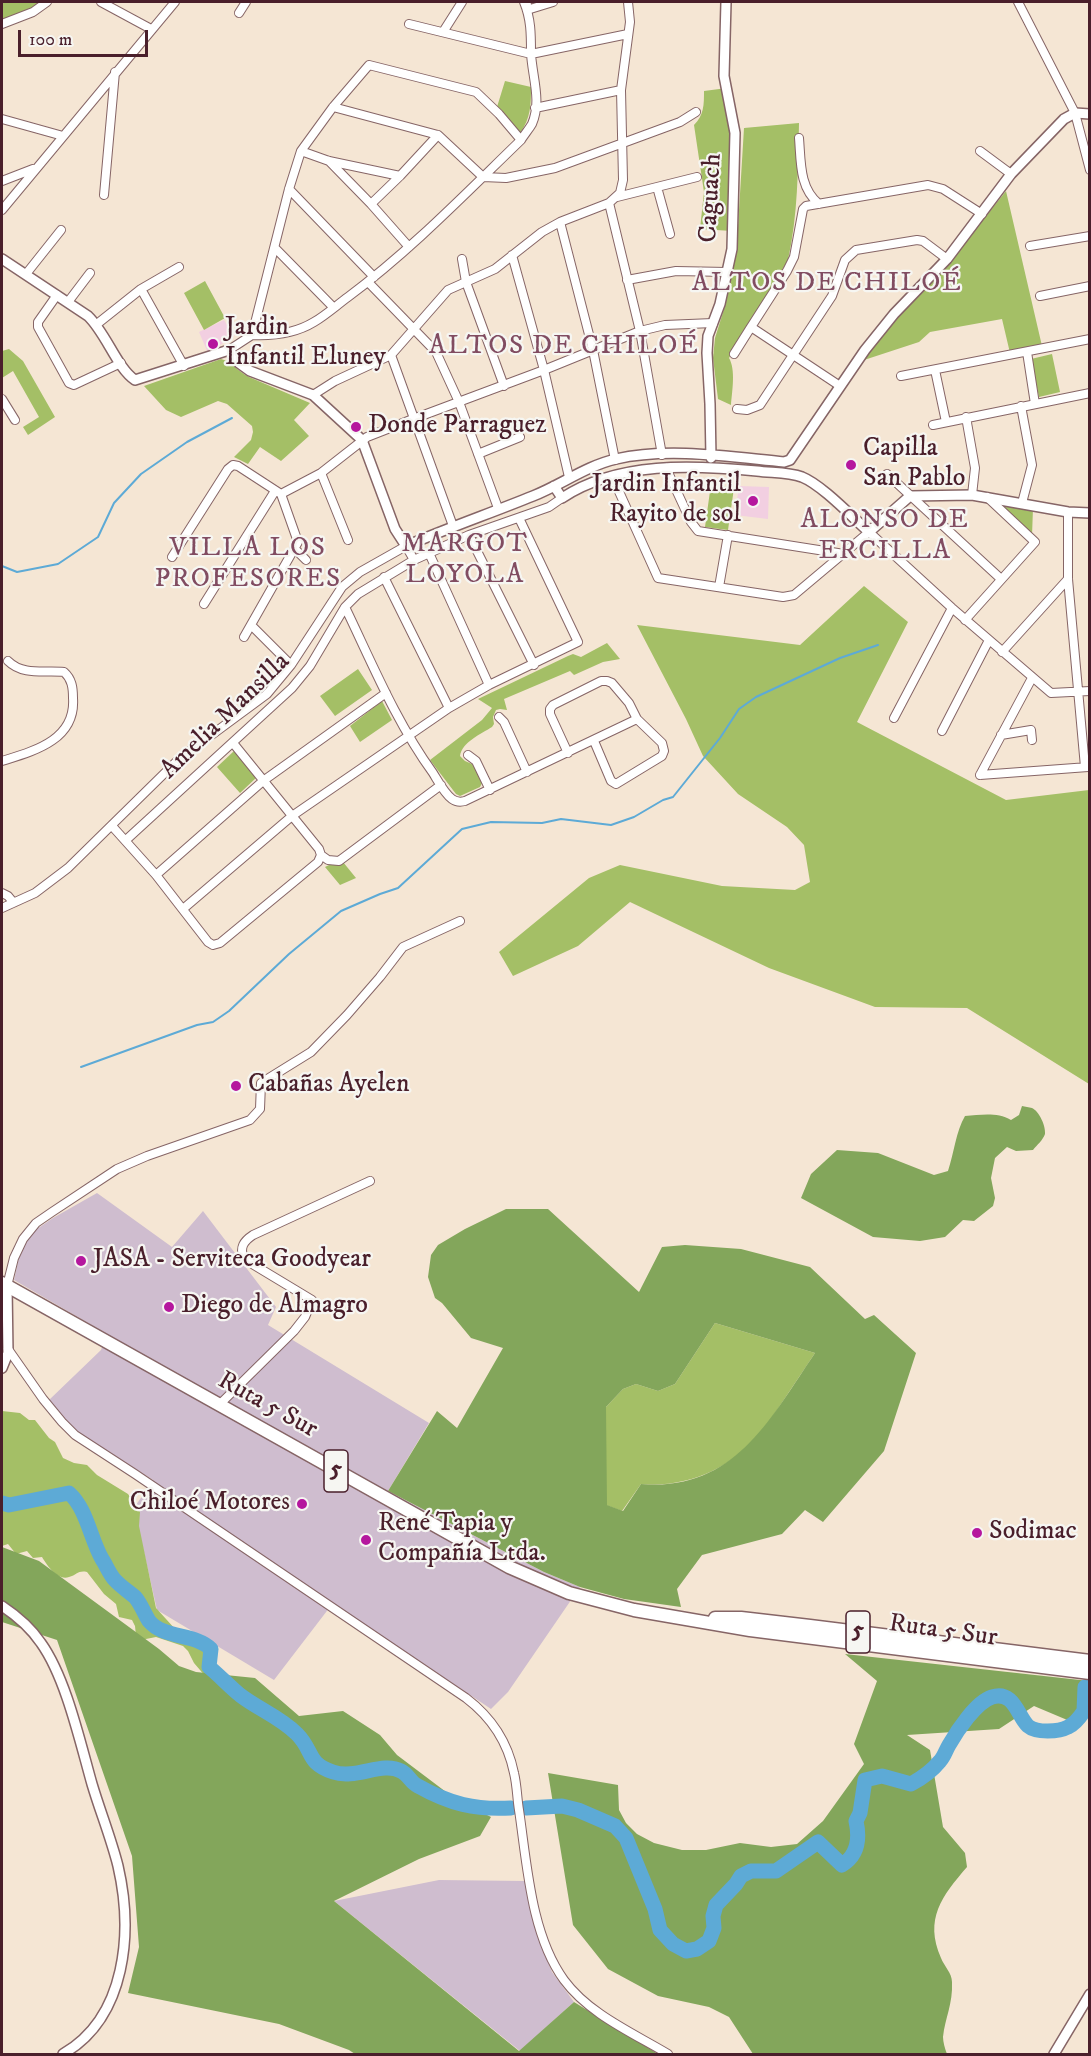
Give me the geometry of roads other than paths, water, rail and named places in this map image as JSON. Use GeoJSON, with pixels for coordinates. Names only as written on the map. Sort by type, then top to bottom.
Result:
{"type":"FeatureCollection","features":[{"type":"Feature","properties":{"kind":"highway","name":"Ruta 5 Sur"},"geometry":{"type":"LineString","coordinates":[[4,1284],[523,1574],[569,1593],[610,1605],[750,1630],[1089,1674]]}},
{"type":"Feature","properties":{"kind":"highway","name":"Ruta 5 Sur"},"geometry":{"type":"LineString","coordinates":[[683,1618],[741,1618],[1089,1661]]}},
{"type":"Feature","properties":{"kind":"highway"},"geometry":{"type":"LineString","coordinates":[[922,1640],[937,1654]]}},
{"type":"Feature","properties":{"kind":"street"},"geometry":{"type":"LineString","coordinates":[[2,24],[33,12],[47,2]]}},
{"type":"Feature","properties":{"kind":"street"},"geometry":{"type":"LineString","coordinates":[[101,2],[152,29]]}},
{"type":"Feature","properties":{"kind":"street"},"geometry":{"type":"LineString","coordinates":[[2,210],[175,2]]}},
{"type":"Feature","properties":{"kind":"street"},"geometry":{"type":"LineString","coordinates":[[239,13],[246,2]]}},
{"type":"Feature","properties":{"kind":"street"},"geometry":{"type":"LineString","coordinates":[[443,32],[462,2]]}},
{"type":"Feature","properties":{"kind":"street"},"geometry":{"type":"LineString","coordinates":[[2,259],[97,324],[136,384],[228,350],[252,335],[269,336],[314,323],[408,247],[521,140],[532,124],[536,83],[531,54],[531,23],[526,4],[553,2]]}},
{"type":"Feature","properties":{"kind":"street"},"geometry":{"type":"LineString","coordinates":[[313,395],[334,381],[391,356],[448,290],[495,269],[542,232],[560,222],[609,203],[617,197],[622,189],[623,180],[621,90],[630,22],[628,2]]}},
{"type":"Feature","properties":{"kind":"street","name":"Caguach"},"geometry":{"type":"LineString","coordinates":[[711,467],[708,336],[720,304],[732,249],[735,133],[724,76],[726,2]]}},
{"type":"Feature","properties":{"kind":"street"},"geometry":{"type":"LineString","coordinates":[[1018,2],[1075,113],[1089,170]]}},
{"type":"Feature","properties":{"kind":"street"},"geometry":{"type":"LineString","coordinates":[[409,24],[531,54],[628,34]]}},
{"type":"Feature","properties":{"kind":"street"},"geometry":{"type":"LineString","coordinates":[[252,335],[289,189],[301,151],[333,107],[369,65],[476,92],[521,140]]}},
{"type":"Feature","properties":{"kind":"street"},"geometry":{"type":"LineString","coordinates":[[104,195],[115,72]]}},
{"type":"Feature","properties":{"kind":"street"},"geometry":{"type":"LineString","coordinates":[[535,108],[621,90]]}},
{"type":"Feature","properties":{"kind":"street"},"geometry":{"type":"LineString","coordinates":[[333,107],[438,135],[483,177],[506,178],[555,168],[680,122],[696,112]]}},
{"type":"Feature","properties":{"kind":"street"},"geometry":{"type":"LineString","coordinates":[[2,908],[35,892],[68,868],[179,759],[267,694],[291,665],[342,587],[360,572],[406,546],[615,460],[662,455],[711,455],[784,462],[790,460],[865,350],[894,314],[947,259],[1011,174],[1064,119],[1075,113],[1089,114]]}},
{"type":"Feature","properties":{"kind":"street"},"geometry":{"type":"LineString","coordinates":[[2,119],[63,136]]}},
{"type":"Feature","properties":{"kind":"street"},"geometry":{"type":"LineString","coordinates":[[371,204],[438,135]]}},
{"type":"Feature","properties":{"kind":"street"},"geometry":{"type":"LineString","coordinates":[[799,138],[801,177],[813,200],[819,204]]}},
{"type":"Feature","properties":{"kind":"street"},"geometry":{"type":"LineString","coordinates":[[301,151],[329,162],[400,176]]}},
{"type":"Feature","properties":{"kind":"street"},"geometry":{"type":"LineString","coordinates":[[980,151],[1011,174]]}},
{"type":"Feature","properties":{"kind":"street"},"geometry":{"type":"LineString","coordinates":[[329,162],[371,204],[408,247]]}},
{"type":"Feature","properties":{"kind":"street"},"geometry":{"type":"LineString","coordinates":[[2,182],[35,168]]}},
{"type":"Feature","properties":{"kind":"street"},"geometry":{"type":"LineString","coordinates":[[617,197],[697,177]]}},
{"type":"Feature","properties":{"kind":"street"},"geometry":{"type":"LineString","coordinates":[[2,182],[16,192]]}},
{"type":"Feature","properties":{"kind":"street"},"geometry":{"type":"LineString","coordinates":[[734,354],[794,257],[803,208],[928,185],[943,189],[981,214]]}},
{"type":"Feature","properties":{"kind":"street"},"geometry":{"type":"LineString","coordinates":[[657,187],[670,234]]}},
{"type":"Feature","properties":{"kind":"street"},"geometry":{"type":"LineString","coordinates":[[289,189],[436,352],[459,402],[498,508]]}},
{"type":"Feature","properties":{"kind":"street"},"geometry":{"type":"LineString","coordinates":[[609,203],[640,331],[662,455]]}},
{"type":"Feature","properties":{"kind":"street"},"geometry":{"type":"LineString","coordinates":[[560,222],[593,350],[615,460]]}},
{"type":"Feature","properties":{"kind":"street"},"geometry":{"type":"LineString","coordinates":[[26,274],[61,230]]}},
{"type":"Feature","properties":{"kind":"street"},"geometry":{"type":"LineString","coordinates":[[1030,246],[1089,236]]}},
{"type":"Feature","properties":{"kind":"street"},"geometry":{"type":"LineString","coordinates":[[737,409],[747,410],[760,405],[831,296],[845,260],[856,250],[917,240],[923,241],[947,259]]}},
{"type":"Feature","properties":{"kind":"street"},"geometry":{"type":"LineString","coordinates":[[275,248],[334,308]]}},
{"type":"Feature","properties":{"kind":"street"},"geometry":{"type":"LineString","coordinates":[[512,255],[544,370],[569,477]]}},
{"type":"Feature","properties":{"kind":"street"},"geometry":{"type":"LineString","coordinates":[[462,259],[466,282],[504,386]]}},
{"type":"Feature","properties":{"kind":"street"},"geometry":{"type":"LineString","coordinates":[[97,324],[141,289],[179,267]]}},
{"type":"Feature","properties":{"kind":"street"},"geometry":{"type":"LineString","coordinates":[[627,280],[675,272],[727,272]]}},
{"type":"Feature","properties":{"kind":"street"},"geometry":{"type":"LineString","coordinates":[[68,302],[90,273]]}},
{"type":"Feature","properties":{"kind":"street"},"geometry":{"type":"LineString","coordinates":[[1040,297],[1089,286]]}},
{"type":"Feature","properties":{"kind":"street"},"geometry":{"type":"LineString","coordinates":[[141,289],[184,366]]}},
{"type":"Feature","properties":{"kind":"street"},"geometry":{"type":"LineString","coordinates":[[57,295],[38,322],[38,327],[69,383],[74,385],[121,363]]}},
{"type":"Feature","properties":{"kind":"street"},"geometry":{"type":"LineString","coordinates":[[204,604],[278,493],[321,473],[362,440],[640,331],[666,325],[713,322]]}},
{"type":"Feature","properties":{"kind":"street"},"geometry":{"type":"LineString","coordinates":[[751,327],[840,386]]}},
{"type":"Feature","properties":{"kind":"street"},"geometry":{"type":"LineString","coordinates":[[901,376],[1089,339]]}},
{"type":"Feature","properties":{"kind":"street"},"geometry":{"type":"LineString","coordinates":[[228,350],[250,371],[313,395],[362,440],[395,529],[414,560]]}},
{"type":"Feature","properties":{"kind":"street"},"geometry":{"type":"LineString","coordinates":[[1027,352],[1035,404]]}},
{"type":"Feature","properties":{"kind":"street"},"geometry":{"type":"LineString","coordinates":[[391,356],[453,526]]}},
{"type":"Feature","properties":{"kind":"street"},"geometry":{"type":"LineString","coordinates":[[935,370],[946,422]]}},
{"type":"Feature","properties":{"kind":"street"},"geometry":{"type":"LineString","coordinates":[[933,424],[1089,393]]}},
{"type":"Feature","properties":{"kind":"street"},"geometry":{"type":"LineString","coordinates":[[2,399],[15,420]]}},
{"type":"Feature","properties":{"kind":"street"},"geometry":{"type":"LineString","coordinates":[[1021,406],[1032,465],[1022,503]]}},
{"type":"Feature","properties":{"kind":"street"},"geometry":{"type":"LineString","coordinates":[[966,417],[975,468],[972,495]]}},
{"type":"Feature","properties":{"kind":"street"},"geometry":{"type":"LineString","coordinates":[[478,454],[520,437]]}},
{"type":"Feature","properties":{"kind":"street"},"geometry":{"type":"LineString","coordinates":[[172,557],[228,469],[233,465],[278,493],[296,545],[306,560]]}},
{"type":"Feature","properties":{"kind":"street"},"geometry":{"type":"LineString","coordinates":[[554,486],[562,498],[586,484],[612,476],[666,468],[711,467],[787,474],[803,478],[817,487],[869,532],[965,620],[1051,693],[1089,691]]}},
{"type":"Feature","properties":{"kind":"street"},"geometry":{"type":"LineString","coordinates":[[666,468],[691,522],[698,531],[844,554]]}},
{"type":"Feature","properties":{"kind":"street"},"geometry":{"type":"LineString","coordinates":[[321,473],[348,540]]}},
{"type":"Feature","properties":{"kind":"street"},"geometry":{"type":"LineString","coordinates":[[887,474],[1001,579]]}},
{"type":"Feature","properties":{"kind":"street"},"geometry":{"type":"LineString","coordinates":[[612,476],[656,575],[663,579],[783,597],[794,595],[910,496],[972,495],[1068,512],[1089,513]]}},
{"type":"Feature","properties":{"kind":"street"},"geometry":{"type":"LineString","coordinates":[[965,620],[1035,542],[987,497]]}},
{"type":"Feature","properties":{"kind":"street","name":"Amelia Mansilla"},"geometry":{"type":"LineString","coordinates":[[126,840],[292,688],[310,666],[345,607],[358,594],[414,560],[469,535],[549,507],[562,498]]}},
{"type":"Feature","properties":{"kind":"street"},"geometry":{"type":"LineString","coordinates":[[1032,678],[980,775],[1087,767],[1068,579],[1068,512]]}},
{"type":"Feature","properties":{"kind":"street"},"geometry":{"type":"LineString","coordinates":[[183,909],[292,816],[449,708],[489,685],[578,642],[519,518]]}},
{"type":"Feature","properties":{"kind":"street"},"geometry":{"type":"LineString","coordinates":[[469,535],[534,664]]}},
{"type":"Feature","properties":{"kind":"street"},"geometry":{"type":"LineString","coordinates":[[719,587],[728,535]]}},
{"type":"Feature","properties":{"kind":"street"},"geometry":{"type":"LineString","coordinates":[[244,637],[296,545]]}},
{"type":"Feature","properties":{"kind":"street"},"geometry":{"type":"LineString","coordinates":[[429,553],[489,685]]}},
{"type":"Feature","properties":{"kind":"street"},"geometry":{"type":"LineString","coordinates":[[384,578],[449,708]]}},
{"type":"Feature","properties":{"kind":"street"},"geometry":{"type":"LineString","coordinates":[[1002,652],[1068,579]]}},
{"type":"Feature","properties":{"kind":"street"},"geometry":{"type":"LineString","coordinates":[[345,607],[409,736],[452,799],[460,802],[490,790],[637,719]]}},
{"type":"Feature","properties":{"kind":"street"},"geometry":{"type":"LineString","coordinates":[[894,718],[952,608]]}},
{"type":"Feature","properties":{"kind":"street"},"geometry":{"type":"LineString","coordinates":[[252,626],[291,665]]}},
{"type":"Feature","properties":{"kind":"street"},"geometry":{"type":"LineString","coordinates":[[942,731],[989,640]]}},
{"type":"Feature","properties":{"kind":"street"},"geometry":{"type":"LineString","coordinates":[[2,761],[55,739],[70,723],[74,703],[71,681],[64,672],[24,671],[8,661]]}},
{"type":"Feature","properties":{"kind":"street"},"geometry":{"type":"LineString","coordinates":[[568,753],[550,714],[550,709],[553,705],[601,681],[612,683],[629,703],[637,719],[662,743],[664,751],[662,756],[616,784],[611,781],[594,741]]}},
{"type":"Feature","properties":{"kind":"street"},"geometry":{"type":"LineString","coordinates":[[156,875],[263,781],[386,693]]}},
{"type":"Feature","properties":{"kind":"street"},"geometry":{"type":"LineString","coordinates":[[499,717],[504,722],[527,772]]}},
{"type":"Feature","properties":{"kind":"street"},"geometry":{"type":"LineString","coordinates":[[1001,735],[1031,730],[1032,740]]}},
{"type":"Feature","properties":{"kind":"street"},"geometry":{"type":"LineString","coordinates":[[233,743],[319,849],[321,855],[328,860],[339,861],[441,785]]}},
{"type":"Feature","properties":{"kind":"street"},"geometry":{"type":"LineString","coordinates":[[468,754],[476,761],[490,790]]}},
{"type":"Feature","properties":{"kind":"street"},"geometry":{"type":"LineString","coordinates":[[112,826],[156,875],[208,942],[213,945],[220,943],[318,862],[321,855]]}},
{"type":"Feature","properties":{"kind":"street"},"geometry":{"type":"LineString","coordinates":[[2,893],[13,902]]}},
{"type":"Feature","properties":{"kind":"street"},"geometry":{"type":"LineString","coordinates":[[2,1368],[7,1358],[8,1348],[4,1284],[18,1248],[44,1217],[117,1169],[147,1155],[250,1120],[260,1109],[261,1083],[311,1052],[347,1015],[403,947],[460,921]]}},
{"type":"Feature","properties":{"kind":"street"},"geometry":{"type":"LineString","coordinates":[[219,1405],[294,1331],[305,1317],[312,1300],[244,1258],[241,1252],[244,1242],[253,1235],[370,1181]]}},
{"type":"Feature","properties":{"kind":"street"},"geometry":{"type":"LineString","coordinates":[[8,1348],[44,1399],[75,1435],[466,1698],[486,1716],[501,1738],[512,1762],[536,1911],[558,1970],[586,2003],[668,2055]]}},
{"type":"Feature","properties":{"kind":"street"},"geometry":{"type":"LineString","coordinates":[[2,1606],[33,1632],[54,1665],[115,1855],[122,1893],[123,1962],[117,1985],[98,2020],[80,2042],[63,2055]]}},
{"type":"Feature","properties":{"kind":"street"},"geometry":{"type":"LineString","coordinates":[[1054,2055],[1089,1994]]}},
{"type":"Feature","properties":{"kind":"waterway"},"geometry":{"type":"LineString","coordinates":[[2,566],[17,572],[58,564],[98,537],[114,503],[141,474],[187,442],[232,418]]}},
{"type":"Feature","properties":{"kind":"waterway"},"geometry":{"type":"LineString","coordinates":[[81,1067],[197,1025],[213,1022],[229,1011],[289,954],[341,911],[398,888],[462,829],[491,822],[542,823],[561,819],[611,825],[634,817],[663,800],[673,797],[720,738],[739,709],[756,697],[840,658],[878,645]]}},
{"type":"Feature","properties":{"kind":"waterway"},"geometry":{"type":"LineString","coordinates":[[2,1503],[9,1505],[69,1493],[80,1507],[98,1551],[114,1579],[135,1597],[149,1621],[163,1631],[197,1640],[211,1649],[209,1667],[240,1695],[297,1734],[318,1765],[342,1774],[394,1768],[403,1772],[418,1786],[463,1805],[511,1808]]}},
{"type":"Feature","properties":{"kind":"waterway"},"geometry":{"type":"LineString","coordinates":[[526,1808],[562,1806],[578,1810],[615,1826],[626,1838],[655,1909],[660,1930],[673,1944],[686,1951],[697,1949],[709,1941],[714,1928],[713,1916],[716,1905],[741,1876],[751,1871],[776,1871],[818,1842],[842,1865],[852,1856],[856,1846],[858,1834],[856,1821],[860,1813],[865,1780],[882,1776],[911,1784],[919,1779],[941,1759],[973,1711],[992,1697],[1006,1697],[1024,1722],[1036,1730],[1059,1730],[1068,1727],[1084,1711],[1085,1687]]}},
{"type":"Feature","properties":{"kind":"place","name":"Jardin Infantil Eluney"},"geometry":{"type":"Point","coordinates":[213,344]}},
{"type":"Feature","properties":{"kind":"place","name":"Donde Parraguez"},"geometry":{"type":"Point","coordinates":[356,427]}},
{"type":"Feature","properties":{"kind":"place","name":"Capilla San Pablo"},"geometry":{"type":"Point","coordinates":[851,465]}},
{"type":"Feature","properties":{"kind":"place","name":"Jardin Infantil Rayito de sol"},"geometry":{"type":"Point","coordinates":[753,501]}},
{"type":"Feature","properties":{"kind":"place","name":"Cabañas Ayelen"},"geometry":{"type":"Point","coordinates":[236,1086]}},
{"type":"Feature","properties":{"kind":"place","name":"JASA - Serviteca Goodyear"},"geometry":{"type":"Point","coordinates":[81,1261]}},
{"type":"Feature","properties":{"kind":"place","name":"Diego de Almagro"},"geometry":{"type":"Point","coordinates":[169,1307]}},
{"type":"Feature","properties":{"kind":"place","name":"Chiloé Motores"},"geometry":{"type":"Point","coordinates":[302,1504]}},
{"type":"Feature","properties":{"kind":"place","name":"Sodimac"},"geometry":{"type":"Point","coordinates":[977,1533]}},
{"type":"Feature","properties":{"kind":"place","name":"René Tapia y Compañía Ltda."},"geometry":{"type":"Point","coordinates":[366,1540]}},
{"type":"Feature","properties":{"kind":"district","name":"ALTOS DE CHILOÉ"},"geometry":{"type":"Point","coordinates":[827,284]}},
{"type":"Feature","properties":{"kind":"district","name":"ALTOS DE CHILOÉ"},"geometry":{"type":"Point","coordinates":[564,347]}},
{"type":"Feature","properties":{"kind":"district","name":"ALONSO DE ERCILLA"},"geometry":{"type":"Point","coordinates":[885,536]}},
{"type":"Feature","properties":{"kind":"district","name":"MARGOT LOYOLA"},"geometry":{"type":"Point","coordinates":[465,560]}},
{"type":"Feature","properties":{"kind":"district","name":"VILLA LOS PROFESORES"},"geometry":{"type":"Point","coordinates":[248,564]}}]}
